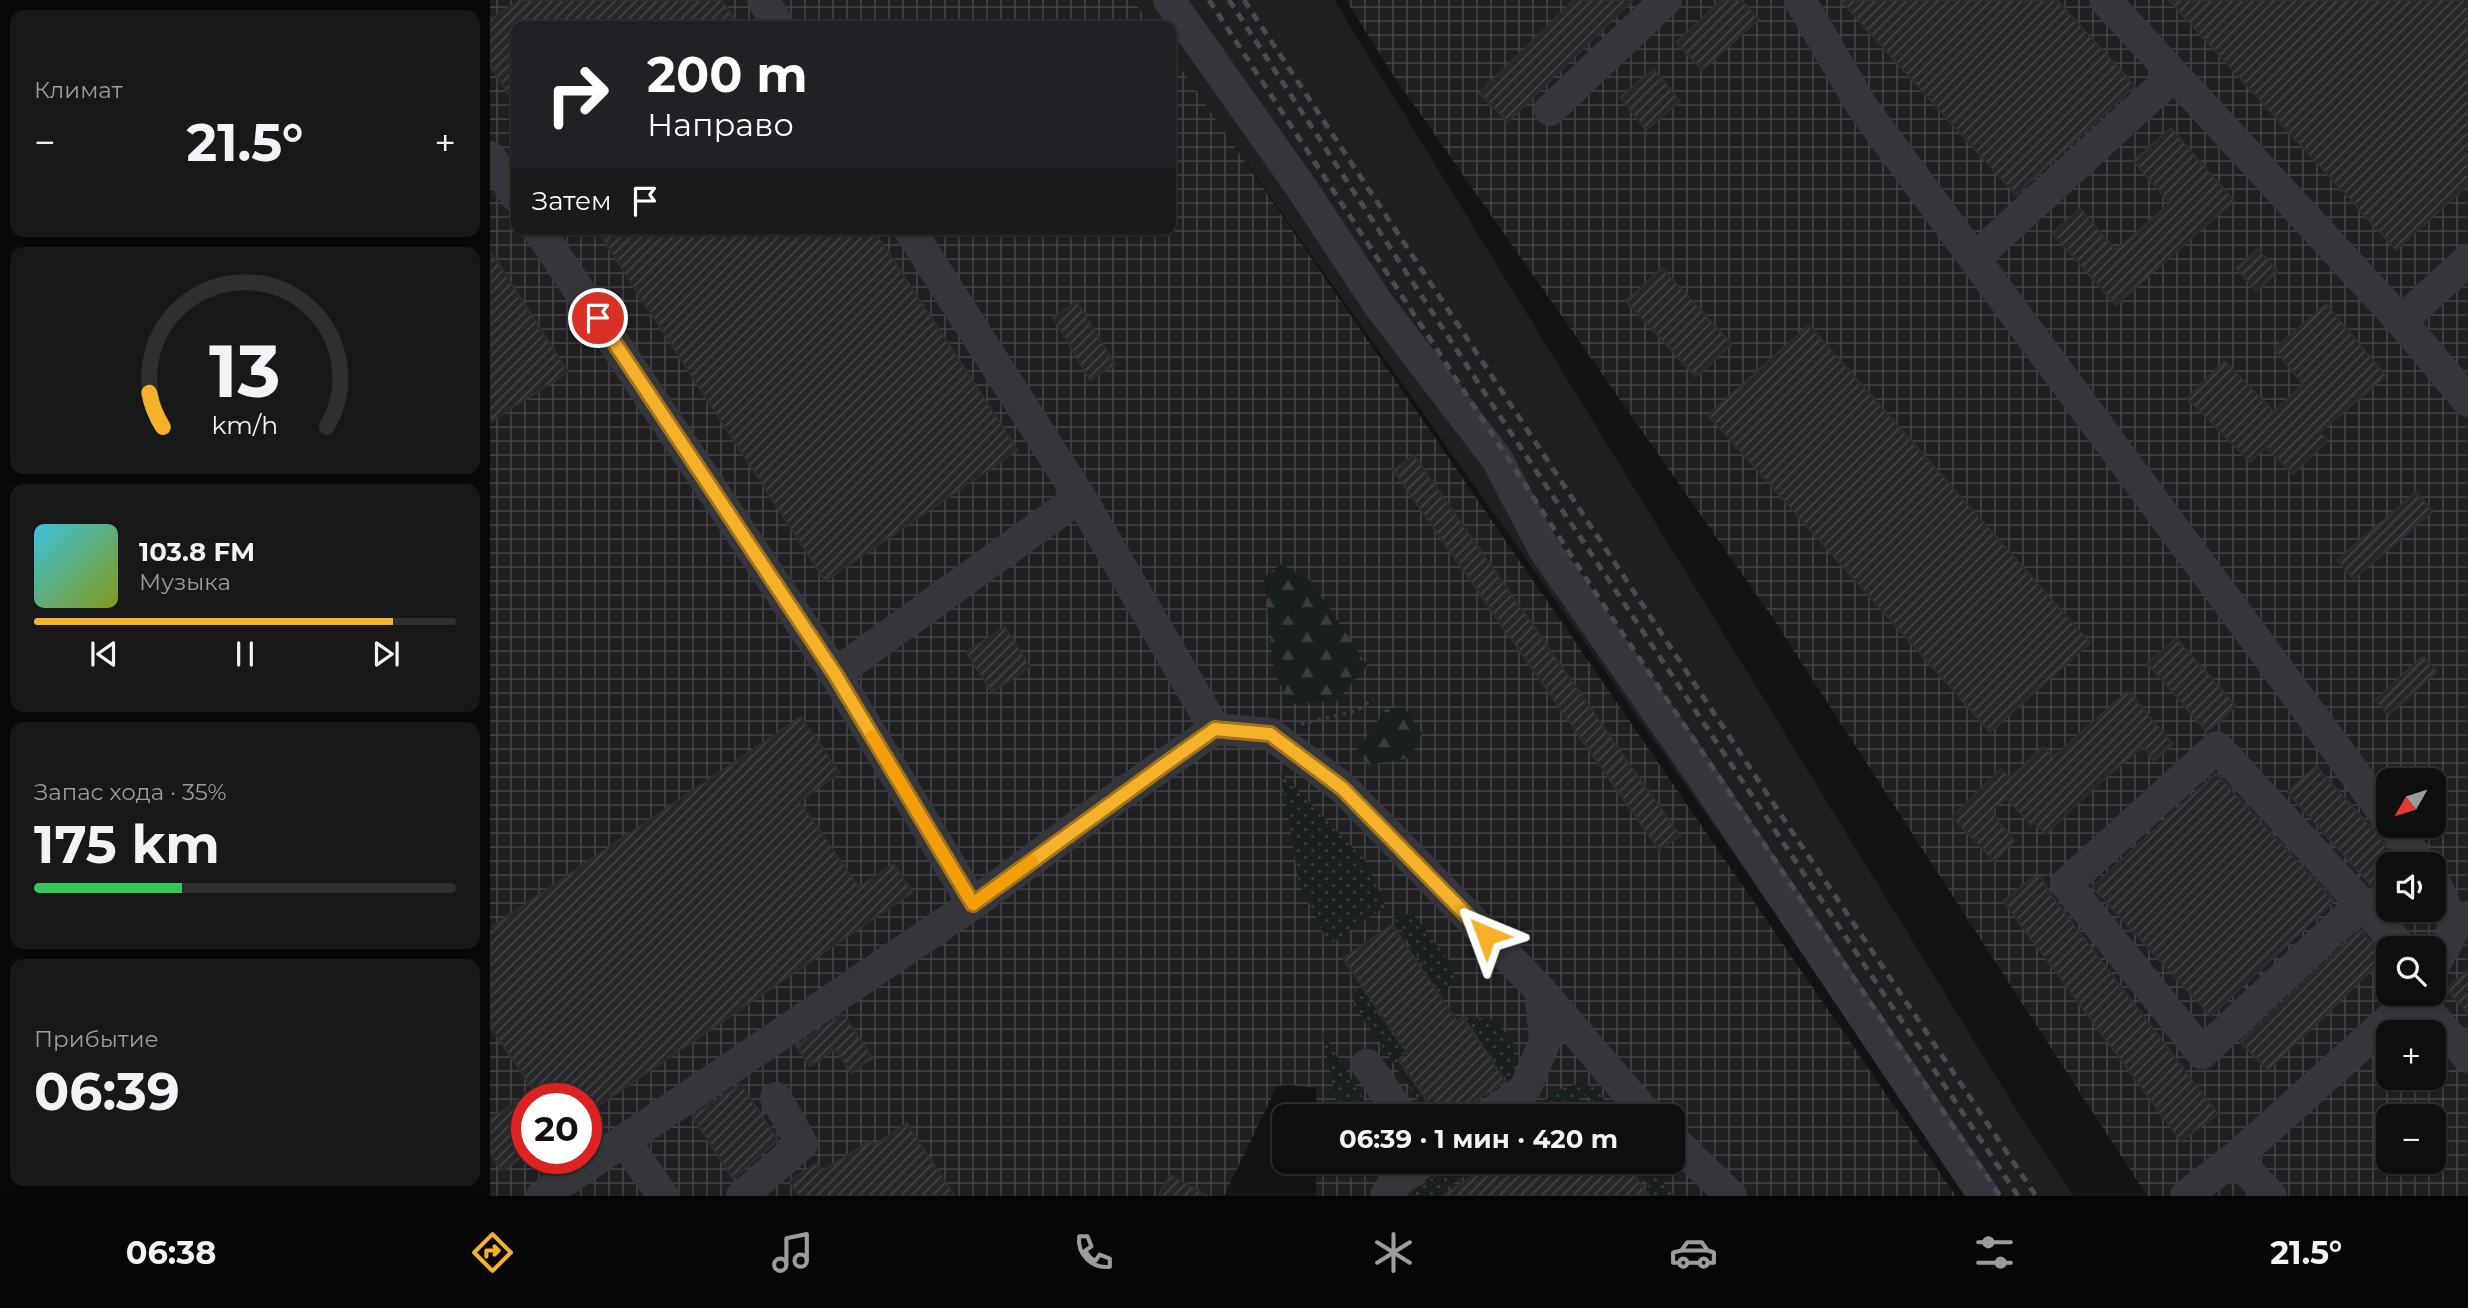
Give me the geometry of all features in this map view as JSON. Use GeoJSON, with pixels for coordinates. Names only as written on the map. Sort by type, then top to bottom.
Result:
{"type":"FeatureCollection","features":[{"type":"Feature","properties":{"kind":"lane"},"geometry":{"type":"LineString","coordinates":[[763,0],[776,21]]}},
{"type":"Feature","properties":{"kind":"lane"},"geometry":{"type":"LineString","coordinates":[[1169,0],[1301,187],[1378,306],[1497,458],[1544,549],[1698,770],[1983,1196]]}},
{"type":"Feature","properties":{"kind":"lane"},"geometry":{"type":"LineString","coordinates":[[1550,110],[1666,0]]}},
{"type":"Feature","properties":{"kind":"lane"},"geometry":{"type":"LineString","coordinates":[[1800,0],[1863,108],[2376,802]]}},
{"type":"Feature","properties":{"kind":"lane"},"geometry":{"type":"LineString","coordinates":[[2105,0],[2401,321],[2468,401]]}},
{"type":"Feature","properties":{"kind":"lane"},"geometry":{"type":"LineString","coordinates":[[1975,259],[2174,75]]}},
{"type":"Feature","properties":{"kind":"lane"},"geometry":{"type":"LineString","coordinates":[[490,157],[511,188]]}},
{"type":"Feature","properties":{"kind":"lane"},"geometry":{"type":"LineString","coordinates":[[542,235],[835,674],[973,904]]}},
{"type":"Feature","properties":{"kind":"lane"},"geometry":{"type":"LineString","coordinates":[[913,235],[1080,497],[1215,729]]}},
{"type":"Feature","properties":{"kind":"lane"},"geometry":{"type":"LineString","coordinates":[[2401,321],[2468,260]]}},
{"type":"Feature","properties":{"kind":"lane"},"geometry":{"type":"LineString","coordinates":[[835,674],[1080,497]]}},
{"type":"Feature","properties":{"kind":"lane"},"geometry":{"type":"LineString","coordinates":[[542,1196],[973,904],[1099,810],[1215,729],[1270,734],[1342,788],[1540,990],[1632,1104]]}},
{"type":"Feature","properties":{"kind":"lane"},"geometry":{"type":"LineString","coordinates":[[2361,904],[2202,1053],[2066,884],[2217,747],[2391,936]]}},
{"type":"Feature","properties":{"kind":"lane"},"geometry":{"type":"LineString","coordinates":[[2402,838],[2413,852]]}},
{"type":"Feature","properties":{"kind":"lane"},"geometry":{"type":"LineString","coordinates":[[2446,899],[2462,923],[2446,947]]}},
{"type":"Feature","properties":{"kind":"lane"},"geometry":{"type":"LineString","coordinates":[[1504,1104],[1525,1089],[1545,1041],[1540,990]]}},
{"type":"Feature","properties":{"kind":"lane"},"geometry":{"type":"LineString","coordinates":[[2186,1196],[2235,1158],[2406,1006]]}},
{"type":"Feature","properties":{"kind":"lane"},"geometry":{"type":"LineString","coordinates":[[2425,1006],[2468,1057]]}},
{"type":"Feature","properties":{"kind":"lane"},"geometry":{"type":"LineString","coordinates":[[1367,1065],[1394,1104]]}},
{"type":"Feature","properties":{"kind":"lane"},"geometry":{"type":"LineString","coordinates":[[742,1196],[802,1144],[776,1098]]}},
{"type":"Feature","properties":{"kind":"lane"},"geometry":{"type":"LineString","coordinates":[[624,1140],[663,1196]]}},
{"type":"Feature","properties":{"kind":"lane"},"geometry":{"type":"LineString","coordinates":[[1685,1152],[1731,1196]]}},
{"type":"Feature","properties":{"kind":"lane"},"geometry":{"type":"LineString","coordinates":[[2235,1158],[2271,1196]]}},
{"type":"Feature","properties":{"kind":"lane"},"geometry":{"type":"LineString","coordinates":[[1386,1196],[1391,1188],[1408,1174]]}},
{"type":"Feature","properties":{"kind":"path"},"geometry":{"type":"LineString","coordinates":[[1282,743],[1288,727],[1356,711],[1373,699]]}},
{"type":"Feature","properties":{"kind":"shaded area"},"geometry":{"type":"Polygon","coordinates":[[[490,0],[1133,0],[1148,21],[511,21],[511,235],[1176,235],[1176,61],[1956,1196],[1316,1196],[1316,1174],[1685,1174],[1685,1104],[1317,1104],[1316,1088],[1277,1086],[1224,1196],[490,1196],[490,0]]]}},
{"type":"Feature","properties":{"kind":"shaded area"},"geometry":{"type":"Polygon","coordinates":[[[1134,0],[1334,0],[2011,1101],[2074,1196],[1975,1196],[1176,63],[1176,21],[1148,21],[1134,0]]]}},
{"type":"Feature","properties":{"kind":"shaded area"},"geometry":{"type":"Polygon","coordinates":[[[1346,0],[2468,0],[2468,1196],[2147,1196],[1772,617],[1391,72],[1346,0]]]}},
{"type":"Feature","properties":{"kind":"green space"},"geometry":{"type":"Polygon","coordinates":[[[1281,564],[1311,581],[1367,665],[1337,701],[1291,704],[1274,672],[1264,577],[1281,564]]]}},
{"type":"Feature","properties":{"kind":"green space"},"geometry":{"type":"Polygon","coordinates":[[[1404,707],[1422,734],[1410,758],[1369,765],[1357,750],[1386,709],[1404,707]]]}},
{"type":"Feature","properties":{"kind":"green space"},"geometry":{"type":"Polygon","coordinates":[[[1281,773],[1365,860],[1386,906],[1329,945],[1299,883],[1281,773]]]}},
{"type":"Feature","properties":{"kind":"green space"},"geometry":{"type":"Polygon","coordinates":[[[1412,913],[1451,963],[1454,977],[1443,998],[1393,917],[1412,913]]]}},
{"type":"Feature","properties":{"kind":"green space"},"geometry":{"type":"Polygon","coordinates":[[[1360,987],[1405,1053],[1397,1060],[1428,1104],[1421,1104],[1354,1005],[1355,990],[1360,987]]]}},
{"type":"Feature","properties":{"kind":"green space"},"geometry":{"type":"Polygon","coordinates":[[[1464,1016],[1495,1020],[1517,1050],[1518,1072],[1507,1080],[1464,1016]]]}},
{"type":"Feature","properties":{"kind":"green space"},"geometry":{"type":"Polygon","coordinates":[[[1322,1031],[1367,1104],[1337,1104],[1322,1031]]]}},
{"type":"Feature","properties":{"kind":"green space"},"geometry":{"type":"Polygon","coordinates":[[[1580,1083],[1586,1084],[1596,1090],[1608,1104],[1593,1104],[1587,1094],[1572,1104],[1539,1104],[1561,1089],[1580,1083]]]}},
{"type":"Feature","properties":{"kind":"green space"},"geometry":{"type":"Polygon","coordinates":[[[1351,1174],[1362,1174],[1352,1180],[1351,1174]]]}},
{"type":"Feature","properties":{"kind":"green space"},"geometry":{"type":"Polygon","coordinates":[[[1440,1174],[1467,1174],[1436,1196],[1413,1196],[1418,1187],[1440,1174]]]}},
{"type":"Feature","properties":{"kind":"green space"},"geometry":{"type":"Polygon","coordinates":[[[1640,1174],[1658,1174],[1674,1196],[1655,1196],[1640,1174]]]}},
{"type":"Feature","properties":{"kind":"building"},"geometry":{"type":"Polygon","coordinates":[[[520,0],[722,0],[736,21],[511,21],[511,98],[490,66],[490,19],[520,0]]]}},
{"type":"Feature","properties":{"kind":"building"},"geometry":{"type":"Polygon","coordinates":[[[1574,0],[1633,0],[1508,122],[1479,93],[1574,0]]]}},
{"type":"Feature","properties":{"kind":"building"},"geometry":{"type":"Polygon","coordinates":[[[1722,0],[1741,0],[1759,19],[1702,70],[1676,42],[1722,0]]]}},
{"type":"Feature","properties":{"kind":"building"},"geometry":{"type":"Polygon","coordinates":[[[1840,0],[2057,0],[2135,86],[2016,195],[1840,0]]]}},
{"type":"Feature","properties":{"kind":"building"},"geometry":{"type":"Polygon","coordinates":[[[2169,0],[2468,0],[2468,185],[2396,250],[2169,0]]]}},
{"type":"Feature","properties":{"kind":"building"},"geometry":{"type":"Polygon","coordinates":[[[1654,69],[1680,101],[1646,130],[1620,97],[1654,69]]]}},
{"type":"Feature","properties":{"kind":"building"},"geometry":{"type":"Polygon","coordinates":[[[2171,128],[2234,201],[2116,305],[2052,233],[2080,209],[2116,250],[2170,203],[2133,161],[2171,128]]]}},
{"type":"Feature","properties":{"kind":"building"},"geometry":{"type":"Polygon","coordinates":[[[600,235],[877,235],[1018,450],[825,581],[600,235]]]}},
{"type":"Feature","properties":{"kind":"building"},"geometry":{"type":"Polygon","coordinates":[[[2258,249],[2278,272],[2256,291],[2236,268],[2258,249]]]}},
{"type":"Feature","properties":{"kind":"building"},"geometry":{"type":"Polygon","coordinates":[[[490,250],[568,372],[490,422],[490,250]]]}},
{"type":"Feature","properties":{"kind":"building"},"geometry":{"type":"Polygon","coordinates":[[[1662,268],[1732,344],[1696,377],[1626,301],[1662,268]]]}},
{"type":"Feature","properties":{"kind":"building"},"geometry":{"type":"Polygon","coordinates":[[[1077,302],[1115,365],[1090,380],[1053,317],[1077,302]]]}},
{"type":"Feature","properties":{"kind":"building"},"geometry":{"type":"Polygon","coordinates":[[[2326,304],[2386,376],[2320,432],[2328,440],[2293,474],[2266,447],[2250,462],[2187,398],[2225,361],[2274,412],[2303,384],[2274,349],[2326,304]]]}},
{"type":"Feature","properties":{"kind":"building"},"geometry":{"type":"Polygon","coordinates":[[[1809,325],[2090,643],[1990,732],[1708,415],[1809,325]]]}},
{"type":"Feature","properties":{"kind":"building"},"geometry":{"type":"Polygon","coordinates":[[[1414,455],[1680,836],[1659,850],[1393,470],[1414,455]]]}},
{"type":"Feature","properties":{"kind":"building"},"geometry":{"type":"Polygon","coordinates":[[[2416,492],[2433,511],[2354,579],[2337,560],[2416,492]]]}},
{"type":"Feature","properties":{"kind":"building"},"geometry":{"type":"Polygon","coordinates":[[[1005,627],[1030,667],[992,692],[966,652],[1005,627]]]}},
{"type":"Feature","properties":{"kind":"building"},"geometry":{"type":"Polygon","coordinates":[[[2176,638],[2236,706],[2207,732],[2147,663],[2176,638]]]}},
{"type":"Feature","properties":{"kind":"building"},"geometry":{"type":"Polygon","coordinates":[[[2423,656],[2437,671],[2389,715],[2375,700],[2423,656]]]}},
{"type":"Feature","properties":{"kind":"building"},"geometry":{"type":"Polygon","coordinates":[[[2128,691],[2173,744],[2154,761],[2143,747],[2098,784],[2046,834],[2034,823],[2031,825],[2006,798],[1991,811],[2014,841],[1994,861],[1952,817],[2001,769],[2010,778],[2043,747],[2053,757],[2128,691]]]}},
{"type":"Feature","properties":{"kind":"building"},"geometry":{"type":"Polygon","coordinates":[[[801,717],[840,773],[799,801],[859,887],[894,864],[913,892],[602,1103],[602,1083],[528,1083],[490,1026],[490,928],[801,717]]]}},
{"type":"Feature","properties":{"kind":"building"},"geometry":{"type":"Polygon","coordinates":[[[2316,766],[2376,833],[2376,838],[2380,838],[2390,852],[2376,852],[2376,891],[2287,792],[2316,766]]]}},
{"type":"Feature","properties":{"kind":"building"},"geometry":{"type":"Polygon","coordinates":[[[2216,773],[2334,901],[2211,1016],[2092,887],[2216,773]]]}},
{"type":"Feature","properties":{"kind":"building"},"geometry":{"type":"Polygon","coordinates":[[[2034,877],[2041,877],[2052,896],[2218,1114],[2181,1141],[2003,901],[2034,877]]]}},
{"type":"Feature","properties":{"kind":"building"},"geometry":{"type":"Polygon","coordinates":[[[1392,925],[1457,1021],[1463,1017],[1505,1081],[1471,1104],[1430,1104],[1399,1060],[1408,1054],[1343,958],[1392,925]]]}},
{"type":"Feature","properties":{"kind":"building"},"geometry":{"type":"Polygon","coordinates":[[[2360,930],[2376,947],[2376,966],[2268,1070],[2240,1042],[2360,930]]]}},
{"type":"Feature","properties":{"kind":"building"},"geometry":{"type":"Polygon","coordinates":[[[2468,970],[2468,1013],[2446,989],[2468,970]]]}},
{"type":"Feature","properties":{"kind":"building"},"geometry":{"type":"Polygon","coordinates":[[[843,1014],[873,1058],[851,1073],[835,1049],[810,1066],[796,1046],[843,1014]]]}},
{"type":"Feature","properties":{"kind":"building"},"geometry":{"type":"Polygon","coordinates":[[[741,1084],[778,1140],[733,1179],[692,1116],[741,1084]]]}},
{"type":"Feature","properties":{"kind":"building"},"geometry":{"type":"Polygon","coordinates":[[[511,1105],[511,1165],[502,1171],[490,1153],[490,1119],[511,1105]]]}},
{"type":"Feature","properties":{"kind":"building"},"geometry":{"type":"Polygon","coordinates":[[[907,1123],[955,1196],[799,1196],[789,1181],[817,1163],[822,1171],[870,1141],[873,1146],[907,1123]]]}},
{"type":"Feature","properties":{"kind":"building"},"geometry":{"type":"Polygon","coordinates":[[[1475,1174],[1634,1174],[1649,1196],[1442,1196],[1475,1174]]]}},
{"type":"Feature","properties":{"kind":"building"},"geometry":{"type":"Polygon","coordinates":[[[1170,1175],[1208,1196],[1158,1196],[1170,1175]]]}},
{"type":"Feature","properties":{"kind":"railway"},"geometry":{"type":"LineString","coordinates":[[1209,0],[1597,595],[2000,1196]]}},
{"type":"Feature","properties":{"kind":"railway"},"geometry":{"type":"LineString","coordinates":[[1229,0],[1503,421],[2018,1196]]}},
{"type":"Feature","properties":{"kind":"railway"},"geometry":{"type":"LineString","coordinates":[[1244,0],[1785,821],[2036,1196]]}},
{"type":"Feature","properties":{"kind":"slow traffic"},"geometry":{"type":"LineString","coordinates":[[872,736],[973,904],[1032,861]]}},
{"type":"Feature","properties":{"kind":"route"},"geometry":{"type":"LineString","coordinates":[[598,318],[835,674],[973,904],[1099,810],[1215,729],[1270,734],[1342,788],[1486,935]]}}]}
